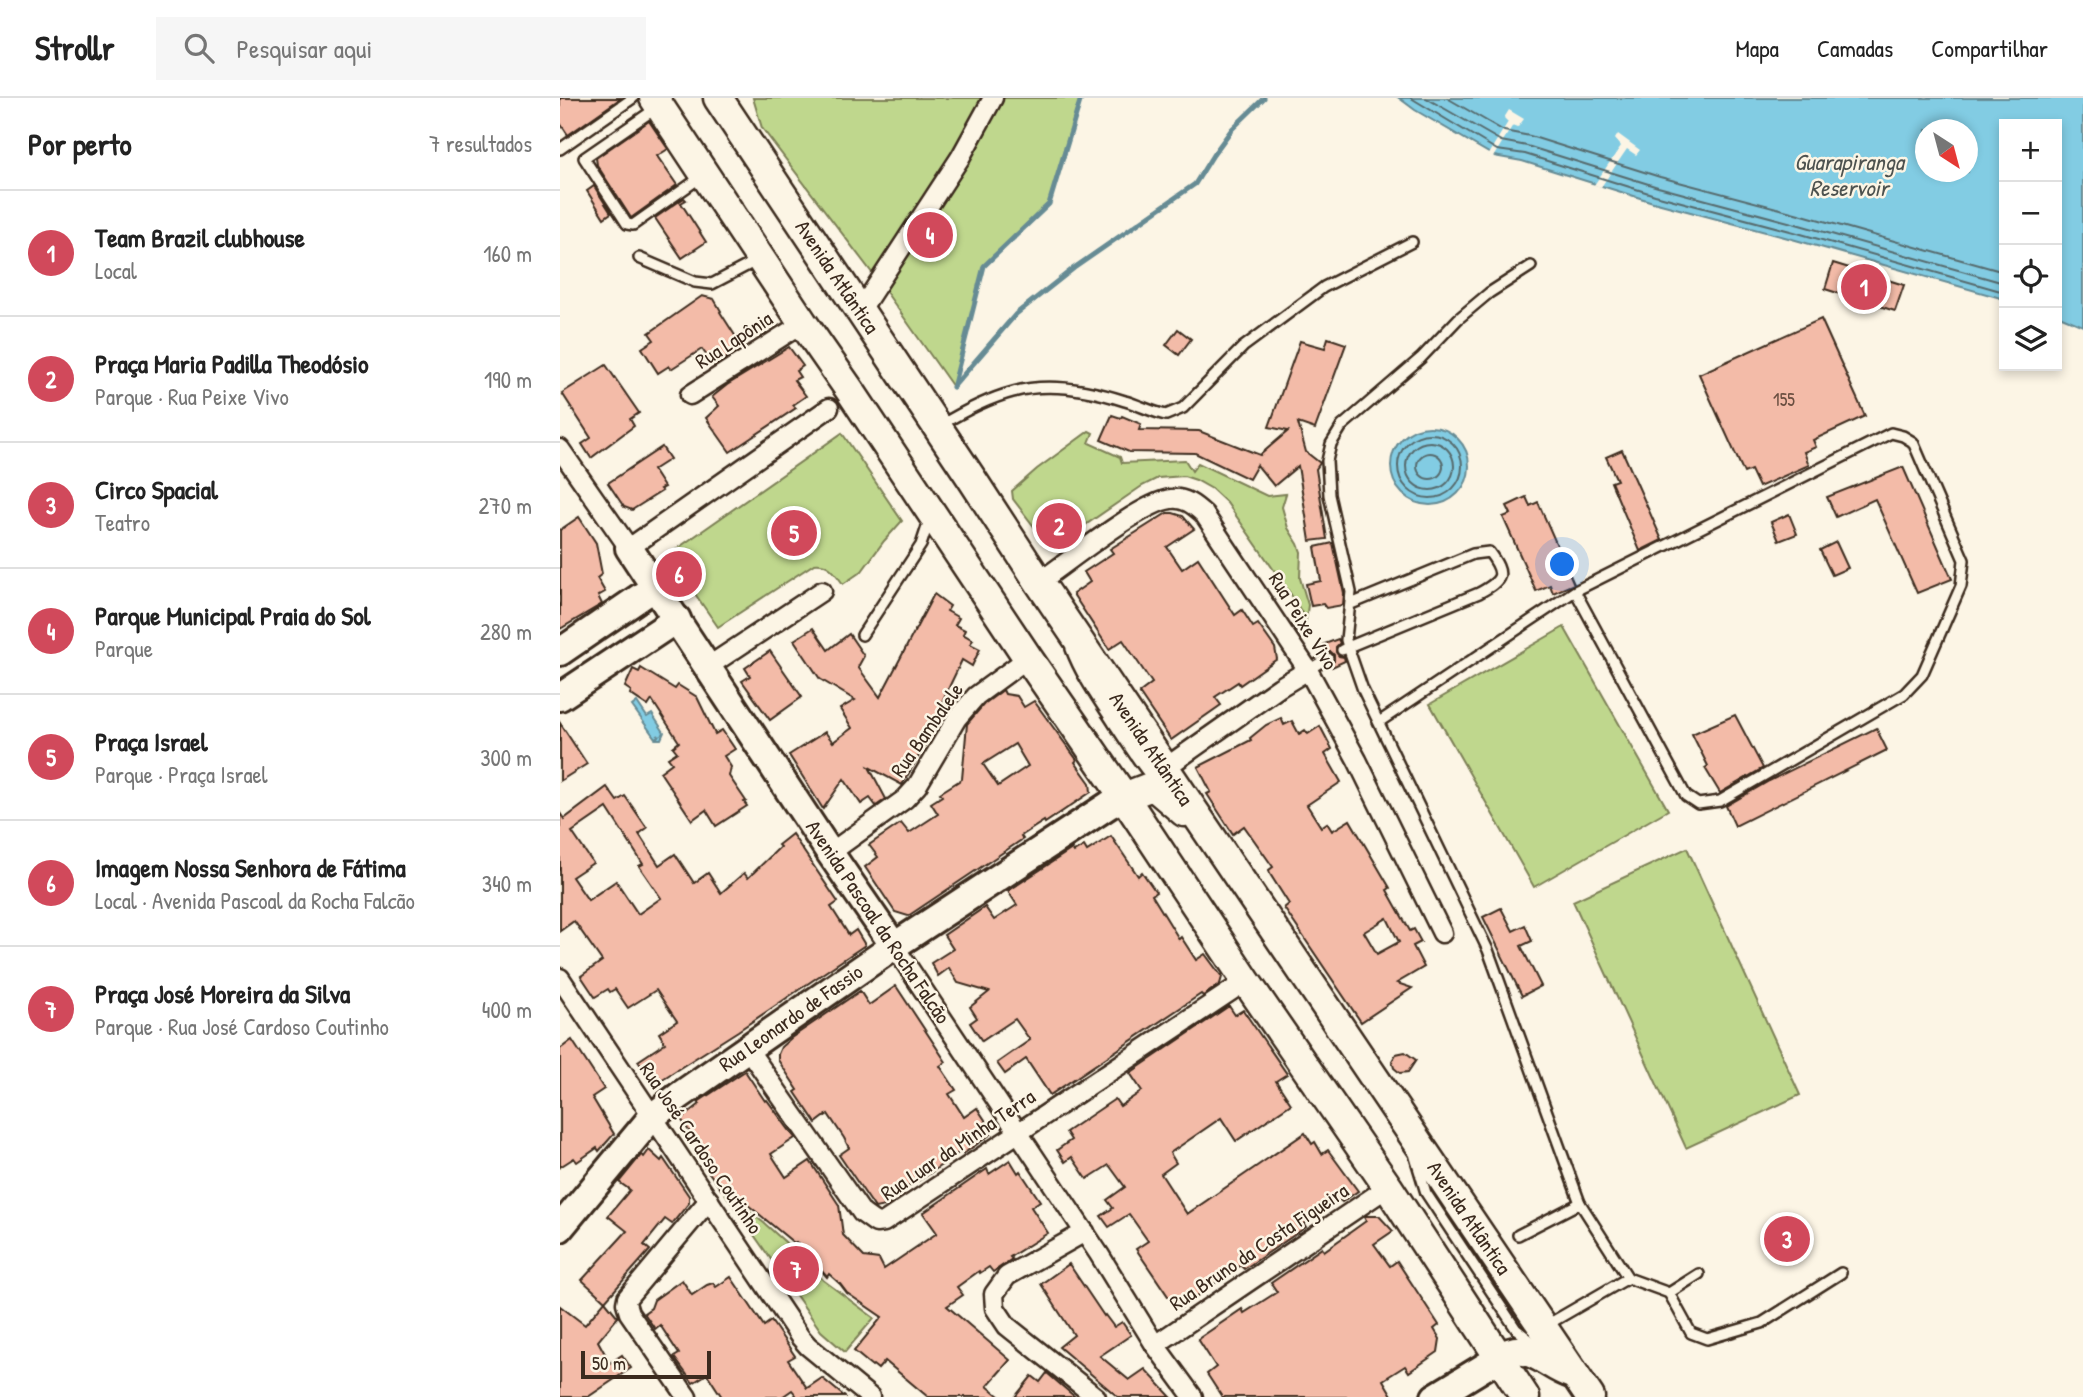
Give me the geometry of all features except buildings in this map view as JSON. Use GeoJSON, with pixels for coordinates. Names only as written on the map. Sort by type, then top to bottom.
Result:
{"type":"FeatureCollection","features":[{"type":"Feature","properties":{"kind":"main road","name":"Avenida Atlântica"},"geometry":{"type":"LineString","coordinates":[[718,98],[1039,582],[1582,1386]]}},
{"type":"Feature","properties":{"kind":"main road"},"geometry":{"type":"LineString","coordinates":[[657,102],[1028,658],[1388,1187],[1525,1397]]}},
{"type":"Feature","properties":{"kind":"main road"},"geometry":{"type":"LineString","coordinates":[[1124,797],[1147,788],[1156,788],[1209,835]]}},
{"type":"Feature","properties":{"kind":"main road"},"geometry":{"type":"LineString","coordinates":[[1499,1358],[1511,1351],[1523,1350],[1535,1354],[1582,1386]]}},
{"type":"Feature","properties":{"kind":"street"},"geometry":{"type":"LineString","coordinates":[[860,311],[960,158],[990,106],[976,98]]}},
{"type":"Feature","properties":{"kind":"street","name":"Rua Lapônia"},"geometry":{"type":"LineString","coordinates":[[690,395],[803,323]]}},
{"type":"Feature","properties":{"kind":"street"},"geometry":{"type":"LineString","coordinates":[[629,548],[829,408]]}},
{"type":"Feature","properties":{"kind":"street","name":"Avenida Pascoal da Rocha Falcão"},"geometry":{"type":"LineString","coordinates":[[560,449],[709,666],[830,853],[1085,1232],[1155,1345],[1193,1397]]}},
{"type":"Feature","properties":{"kind":"street","name":"Rua Peixe Vivo"},"geometry":{"type":"LineString","coordinates":[[1039,582],[1131,517],[1157,502],[1173,498],[1191,503],[1204,513],[1308,670],[1357,760],[1441,933]]}},
{"type":"Feature","properties":{"kind":"street"},"geometry":{"type":"LineString","coordinates":[[560,652],[656,587]]}},
{"type":"Feature","properties":{"kind":"street"},"geometry":{"type":"LineString","coordinates":[[709,666],[822,591]]}},
{"type":"Feature","properties":{"kind":"street"},"geometry":{"type":"LineString","coordinates":[[560,697],[677,619]]}},
{"type":"Feature","properties":{"kind":"street","name":"Rua Bambalele"},"geometry":{"type":"LineString","coordinates":[[830,853],[905,799],[917,786],[957,718],[976,696],[1028,658]]}},
{"type":"Feature","properties":{"kind":"street"},"geometry":{"type":"LineString","coordinates":[[1165,768],[1308,670]]}},
{"type":"Feature","properties":{"kind":"street","name":"Rua Leonardo de Fassio"},"geometry":{"type":"LineString","coordinates":[[560,1228],[652,1117],[894,946],[1124,797]]}},
{"type":"Feature","properties":{"kind":"street","name":"Rua José Cardoso Coutinho"},"geometry":{"type":"LineString","coordinates":[[560,978],[800,1337],[815,1353],[870,1397]]}},
{"type":"Feature","properties":{"kind":"street","name":"Rua Luar da Minha Terra"},"geometry":{"type":"LineString","coordinates":[[747,1048],[862,1213],[876,1223],[884,1222],[1246,981]]}},
{"type":"Feature","properties":{"kind":"street","name":"Rua Bruno da Costa Figueira"},"geometry":{"type":"LineString","coordinates":[[1155,1345],[1388,1187]]}},
{"type":"Feature","properties":{"kind":"street"},"geometry":{"type":"LineString","coordinates":[[687,1397],[629,1313],[626,1303],[653,1265],[709,1200]]}},
{"type":"Feature","properties":{"kind":"street"},"geometry":{"type":"LineString","coordinates":[[1085,1232],[1007,1276],[993,1294],[995,1308],[1007,1326],[1096,1397]]}},
{"type":"Feature","properties":{"kind":"street"},"geometry":{"type":"LineString","coordinates":[[1435,1397],[1499,1358]]}},
{"type":"Feature","properties":{"kind":"lane"},"geometry":{"type":"LineString","coordinates":[[560,149],[633,98]]}},
{"type":"Feature","properties":{"kind":"lane"},"geometry":{"type":"LineString","coordinates":[[657,102],[584,158],[627,224],[633,225],[705,174]]}},
{"type":"Feature","properties":{"kind":"lane"},"geometry":{"type":"LineString","coordinates":[[938,427],[960,414],[1013,391],[1046,388],[1076,389],[1166,415],[1183,408],[1243,347],[1324,287],[1412,242]]}},
{"type":"Feature","properties":{"kind":"lane"},"geometry":{"type":"LineString","coordinates":[[639,258],[695,282],[712,284],[761,258]]}},
{"type":"Feature","properties":{"kind":"lane"},"geometry":{"type":"LineString","coordinates":[[1531,266],[1489,293],[1458,319],[1421,358],[1342,426],[1331,444],[1327,461],[1329,495],[1351,592],[1345,648],[1488,950],[1580,1203],[1628,1278],[1669,1293],[1691,1333],[1707,1339],[1762,1323],[1841,1273]]}},
{"type":"Feature","properties":{"kind":"lane"},"geometry":{"type":"LineString","coordinates":[[1379,722],[1576,591],[1891,433],[1913,442],[1964,560],[1961,586],[1922,675],[1904,694],[1720,801],[1698,804],[1686,796],[1576,591]]}},
{"type":"Feature","properties":{"kind":"lane"},"geometry":{"type":"LineString","coordinates":[[862,635],[921,545],[931,513]]}},
{"type":"Feature","properties":{"kind":"lane"},"geometry":{"type":"LineString","coordinates":[[1345,648],[1496,584],[1500,576],[1499,565],[1489,552],[1473,554],[1351,604]]}},
{"type":"Feature","properties":{"kind":"lane"},"geometry":{"type":"LineString","coordinates":[[1056,607],[1077,666],[1144,769],[1209,835]]}},
{"type":"Feature","properties":{"kind":"lane"},"geometry":{"type":"LineString","coordinates":[[1308,670],[1328,658]]}},
{"type":"Feature","properties":{"kind":"lane"},"geometry":{"type":"LineString","coordinates":[[1404,1122],[1426,1193],[1516,1329],[1582,1386]]}},
{"type":"Feature","properties":{"kind":"lane"},"geometry":{"type":"LineString","coordinates":[[1518,1235],[1580,1203]]}},
{"type":"Feature","properties":{"kind":"lane"},"geometry":{"type":"LineString","coordinates":[[1669,1293],[1699,1274]]}},
{"type":"Feature","properties":{"kind":"lane"},"geometry":{"type":"LineString","coordinates":[[1544,1327],[1628,1278]]}},
{"type":"Feature","properties":{"kind":"green space"},"geometry":{"type":"Polygon","coordinates":[[[753,98],[1081,98],[1049,204],[984,266],[953,387],[879,282],[762,128],[753,98]]]}},
{"type":"Feature","properties":{"kind":"green space"},"geometry":{"type":"Polygon","coordinates":[[[1089,431],[1093,433],[1089,443],[1120,457],[1122,463],[1185,460],[1192,471],[1198,463],[1267,496],[1286,494],[1282,507],[1288,528],[1301,552],[1300,578],[1308,605],[1306,620],[1227,503],[1212,489],[1184,476],[1158,478],[1062,541],[1054,544],[1045,541],[1013,499],[1012,491],[1089,431]]]}},
{"type":"Feature","properties":{"kind":"green space"},"geometry":{"type":"Polygon","coordinates":[[[842,433],[902,521],[862,571],[843,584],[828,567],[814,564],[718,627],[668,555],[842,433]]]}},
{"type":"Feature","properties":{"kind":"green space"},"geometry":{"type":"Polygon","coordinates":[[[1564,627],[1668,810],[1534,887],[1430,704],[1564,627]]]}},
{"type":"Feature","properties":{"kind":"green space"},"geometry":{"type":"Polygon","coordinates":[[[1687,848],[1800,1095],[1686,1148],[1573,901],[1687,848]]]}},
{"type":"Feature","properties":{"kind":"green space"},"geometry":{"type":"Polygon","coordinates":[[[724,1192],[793,1249],[796,1248],[823,1280],[874,1318],[845,1352],[821,1331],[724,1192]]]}},
{"type":"Feature","properties":{"kind":"water","name":"Guarapiranga Reservoir"},"geometry":{"type":"Polygon","coordinates":[[[1399,98],[2083,98],[2083,326],[2062,317],[2062,119],[1999,119],[1999,298],[1653,202],[1522,161],[1494,156],[1399,98]]]}},
{"type":"Feature","properties":{"kind":"water"},"geometry":{"type":"Polygon","coordinates":[[[1422,427],[1438,427],[1452,433],[1463,444],[1469,458],[1469,474],[1463,488],[1452,499],[1438,505],[1422,505],[1408,499],[1397,488],[1391,474],[1391,458],[1397,444],[1408,433],[1422,427]]]}},
{"type":"Feature","properties":{"kind":"water"},"geometry":{"type":"Polygon","coordinates":[[[637,702],[647,717],[652,714],[664,732],[661,739],[656,739],[659,735],[655,738],[632,706],[637,702]]]}},
{"type":"Feature","properties":{"kind":"pier"},"geometry":{"type":"Polygon","coordinates":[[[1509,110],[1524,119],[1518,127],[1513,125],[1492,159],[1487,156],[1508,122],[1504,118],[1509,110]]]}},
{"type":"Feature","properties":{"kind":"pier"},"geometry":{"type":"Polygon","coordinates":[[[1618,134],[1640,150],[1636,155],[1627,149],[1601,187],[1594,185],[1621,146],[1615,139],[1618,134]]]}},
{"type":"Feature","properties":{"kind":"waterway"},"geometry":{"type":"LineString","coordinates":[[954,384],[984,266],[1049,204],[1081,98]]}},
{"type":"Feature","properties":{"kind":"waterway"},"geometry":{"type":"LineString","coordinates":[[953,387],[1016,314],[1074,268],[1195,184],[1232,129],[1264,98]]}},
{"type":"Feature","properties":{"kind":"place","name":"Parque Municipal Praia do Sol"},"geometry":{"type":"Point","coordinates":[930,235]}},
{"type":"Feature","properties":{"kind":"place","name":"Team Brazil clubhouse"},"geometry":{"type":"Point","coordinates":[1864,287]}},
{"type":"Feature","properties":{"kind":"place","name":"Praça Maria Padilla Theodósio"},"geometry":{"type":"Point","coordinates":[1059,526]}},
{"type":"Feature","properties":{"kind":"place","name":"Praça Israel"},"geometry":{"type":"Point","coordinates":[794,533]}},
{"type":"Feature","properties":{"kind":"place","name":"Imagem Nossa Senhora de Fátima"},"geometry":{"type":"Point","coordinates":[679,574]}},
{"type":"Feature","properties":{"kind":"place","name":"Circo Spacial"},"geometry":{"type":"Point","coordinates":[1787,1239]}},
{"type":"Feature","properties":{"kind":"place","name":"Praça José Moreira da Silva"},"geometry":{"type":"Point","coordinates":[796,1269]}}]}
